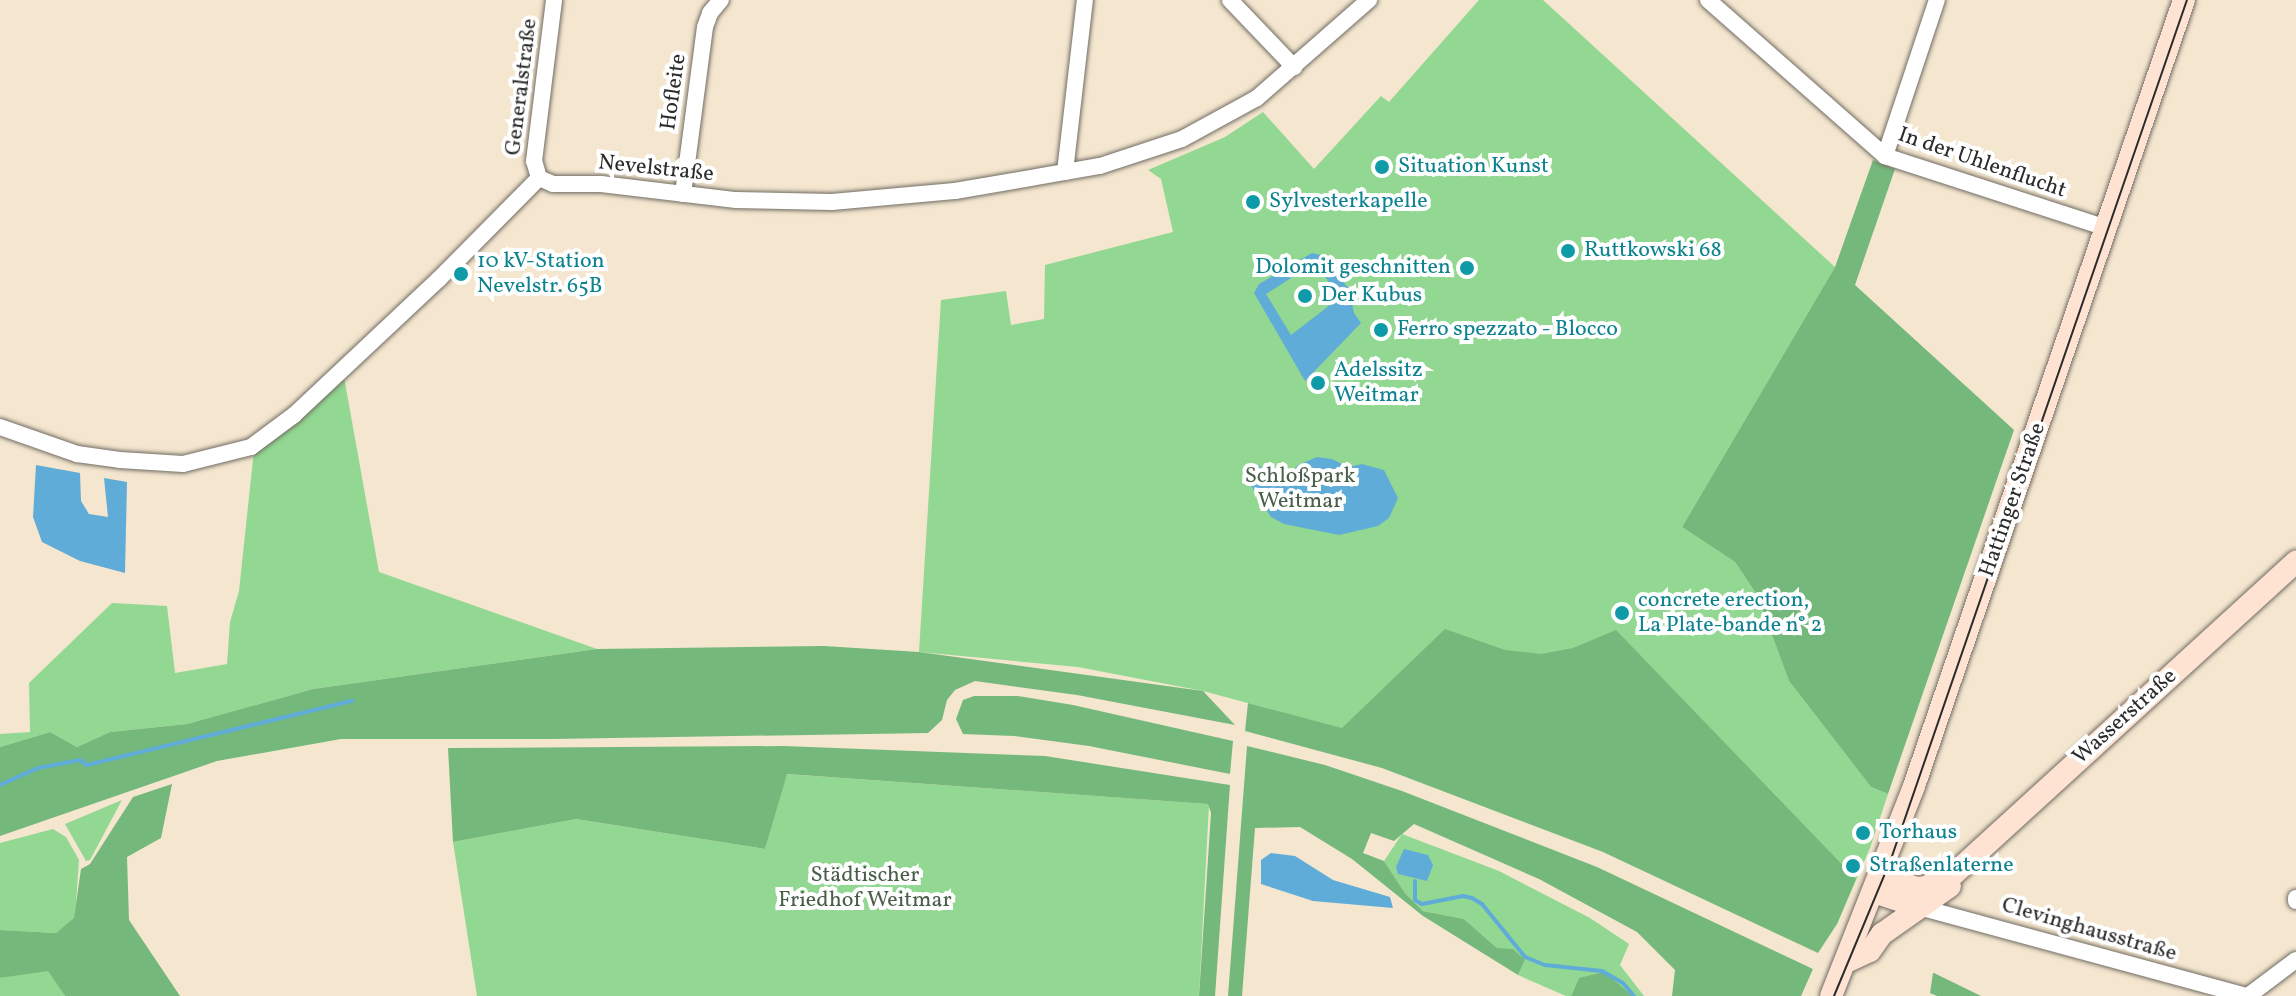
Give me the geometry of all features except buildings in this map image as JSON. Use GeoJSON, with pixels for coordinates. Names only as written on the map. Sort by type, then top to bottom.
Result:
{"type":"FeatureCollection","features":[{"type":"Feature","properties":{"kind":"main road","name":"Hattinger Straße"},"geometry":{"type":"LineString","coordinates":[[1831,996],[1878,884],[2184,0]]}},
{"type":"Feature","properties":{"kind":"main road","name":"Wasserstraße"},"geometry":{"type":"LineString","coordinates":[[1878,884],[1927,887],[1943,876],[1955,873],[2296,563]]}},
{"type":"Feature","properties":{"kind":"main road","name":"Wasserstraße"},"geometry":{"type":"LineString","coordinates":[[1846,962],[1870,951],[1882,934],[1952,884],[1955,873]]}},
{"type":"Feature","properties":{"kind":"main road"},"geometry":{"type":"LineString","coordinates":[[1878,884],[1919,907]]}},
{"type":"Feature","properties":{"kind":"street","name":"Generalstraße"},"geometry":{"type":"LineString","coordinates":[[539,178],[534,161],[554,0]]}},
{"type":"Feature","properties":{"kind":"street","name":"Hofleite"},"geometry":{"type":"LineString","coordinates":[[683,194],[705,27],[710,13],[721,0]]}},
{"type":"Feature","properties":{"kind":"street"},"geometry":{"type":"LineString","coordinates":[[1065,172],[1085,0]]}},
{"type":"Feature","properties":{"kind":"street"},"geometry":{"type":"LineString","coordinates":[[1230,0],[1294,67]]}},
{"type":"Feature","properties":{"kind":"street","name":"Nevelstraße"},"geometry":{"type":"LineString","coordinates":[[539,178],[553,184],[601,184],[770,202],[832,202],[955,191],[1128,159],[1182,139],[1257,98],[1369,0]]}},
{"type":"Feature","properties":{"kind":"street","name":"In der Uhlenflucht"},"geometry":{"type":"LineString","coordinates":[[1708,0],[1885,156],[2106,228]]}},
{"type":"Feature","properties":{"kind":"street"},"geometry":{"type":"LineString","coordinates":[[1885,156],[1937,0]]}},
{"type":"Feature","properties":{"kind":"street"},"geometry":{"type":"LineString","coordinates":[[0,427],[77,454],[120,460],[183,464],[251,447],[294,415],[439,279],[539,178]]}},
{"type":"Feature","properties":{"kind":"street","name":"Clevinghausstraße"},"geometry":{"type":"LineString","coordinates":[[1919,907],[2247,996],[2296,960]]}},
{"type":"Feature","properties":{"kind":"green space","name":"Schloßpark Weitmar"},"geometry":{"type":"Polygon","coordinates":[[[1479,0],[1543,0],[1835,267],[1682,527],[1735,562],[1757,595],[1789,681],[1871,787],[1888,794],[1870,848],[1837,924],[1341,728],[1203,691],[1078,667],[919,652],[941,300],[1006,291],[1011,325],[1044,319],[1045,265],[1173,232],[1161,179],[1148,170],[1225,137],[1263,112],[1314,169],[1381,96],[1389,102],[1479,0]]]}},
{"type":"Feature","properties":{"kind":"green space"},"geometry":{"type":"Polygon","coordinates":[[[1873,160],[1895,169],[1855,285],[2014,430],[1888,794],[1871,787],[1789,681],[1757,595],[1735,562],[1682,527],[1835,267],[1873,160]]]}},
{"type":"Feature","properties":{"kind":"green space"},"geometry":{"type":"Polygon","coordinates":[[[344,377],[379,572],[597,649],[313,689],[187,724],[110,732],[77,747],[50,732],[0,747],[0,734],[30,732],[29,683],[112,603],[167,606],[175,673],[227,664],[230,622],[239,591],[254,450],[344,377]]]}},
{"type":"Feature","properties":{"kind":"green space"},"geometry":{"type":"Polygon","coordinates":[[[1445,629],[1505,650],[1541,654],[1573,648],[1616,630],[1856,879],[1837,924],[1818,953],[1603,852],[1382,768],[1245,731],[1248,703],[1342,728],[1445,629]]]}},
{"type":"Feature","properties":{"kind":"green space"},"geometry":{"type":"Polygon","coordinates":[[[824,646],[919,652],[1203,691],[1235,725],[1077,695],[975,681],[955,690],[947,700],[942,720],[928,733],[341,739],[217,761],[0,836],[0,747],[50,732],[77,747],[110,732],[187,724],[313,689],[597,649],[824,646]]]}},
{"type":"Feature","properties":{"kind":"green space"},"geometry":{"type":"Polygon","coordinates":[[[974,696],[1018,696],[1073,705],[1233,741],[1230,774],[1089,746],[1014,736],[963,734],[956,719],[963,700],[974,696]]]}},
{"type":"Feature","properties":{"kind":"green space"},"geometry":{"type":"Polygon","coordinates":[[[783,746],[1045,756],[1230,785],[1215,996],[1199,996],[1211,813],[1208,804],[787,774],[765,849],[576,819],[453,842],[448,748],[783,746]]]}},
{"type":"Feature","properties":{"kind":"green space"},"geometry":{"type":"Polygon","coordinates":[[[1247,746],[1325,765],[1402,791],[1597,867],[1813,969],[1801,996],[1672,996],[1675,970],[1637,932],[1539,879],[1414,824],[1394,841],[1371,833],[1363,853],[1384,861],[1405,893],[1423,911],[1464,919],[1497,948],[1513,949],[1525,960],[1518,975],[1423,916],[1352,859],[1300,827],[1255,828],[1242,996],[1228,996],[1247,746]]]}},
{"type":"Feature","properties":{"kind":"green space","name":"Städtischer Friedhof Weitmar"},"geometry":{"type":"Polygon","coordinates":[[[786,774],[1209,804],[1199,996],[477,996],[453,842],[576,819],[765,849],[786,774]]]}},
{"type":"Feature","properties":{"kind":"green space"},"geometry":{"type":"Polygon","coordinates":[[[172,784],[161,838],[127,857],[129,920],[180,996],[65,996],[48,971],[0,978],[0,930],[56,933],[74,918],[81,869],[90,864],[133,797],[172,784]]]}},
{"type":"Feature","properties":{"kind":"green space"},"geometry":{"type":"Polygon","coordinates":[[[122,800],[90,860],[86,861],[65,824],[122,800]]]}},
{"type":"Feature","properties":{"kind":"green space"},"geometry":{"type":"Polygon","coordinates":[[[53,829],[66,837],[79,860],[75,918],[56,933],[0,930],[0,843],[53,829]]]}},
{"type":"Feature","properties":{"kind":"green space"},"geometry":{"type":"Polygon","coordinates":[[[1402,834],[1499,871],[1590,918],[1629,944],[1620,965],[1644,996],[1633,996],[1632,992],[1579,978],[1571,996],[1566,996],[1518,975],[1525,960],[1497,948],[1464,919],[1423,911],[1405,893],[1384,861],[1402,834]]]}},
{"type":"Feature","properties":{"kind":"green space"},"geometry":{"type":"Polygon","coordinates":[[[48,970],[65,996],[0,996],[0,978],[48,970]]]}},
{"type":"Feature","properties":{"kind":"green space"},"geometry":{"type":"Polygon","coordinates":[[[1604,972],[1633,996],[1571,996],[1579,978],[1604,972]]]}},
{"type":"Feature","properties":{"kind":"green space"},"geometry":{"type":"Polygon","coordinates":[[[1933,973],[1981,996],[1937,996],[1930,993],[1933,973]]]}},
{"type":"Feature","properties":{"kind":"water"},"geometry":{"type":"Polygon","coordinates":[[[1312,253],[1321,255],[1349,289],[1354,313],[1361,323],[1305,381],[1254,293],[1259,284],[1312,253]],[[1316,262],[1266,294],[1291,335],[1339,298],[1316,262]]]}},
{"type":"Feature","properties":{"kind":"water"},"geometry":{"type":"Polygon","coordinates":[[[1317,457],[1332,459],[1348,467],[1362,464],[1384,470],[1398,498],[1389,518],[1378,526],[1339,535],[1284,524],[1271,517],[1244,475],[1250,466],[1259,465],[1278,486],[1298,465],[1317,457]]]}},
{"type":"Feature","properties":{"kind":"water"},"geometry":{"type":"Polygon","coordinates":[[[36,465],[80,473],[81,501],[89,514],[108,517],[104,478],[127,482],[125,573],[80,561],[42,542],[33,517],[36,465]]]}},
{"type":"Feature","properties":{"kind":"water"},"geometry":{"type":"Polygon","coordinates":[[[1404,849],[1428,855],[1433,865],[1427,881],[1398,874],[1396,867],[1404,849]]]}},
{"type":"Feature","properties":{"kind":"water"},"geometry":{"type":"Polygon","coordinates":[[[1271,853],[1295,856],[1333,880],[1390,897],[1393,908],[1313,901],[1261,884],[1261,860],[1271,853]]]}},
{"type":"Feature","properties":{"kind":"waterway"},"geometry":{"type":"LineString","coordinates":[[0,785],[38,768],[80,760],[87,765],[352,701]]}},
{"type":"Feature","properties":{"kind":"waterway"},"geometry":{"type":"LineString","coordinates":[[1415,881],[1415,900],[1422,904],[1463,896],[1472,898],[1482,904],[1525,957],[1545,965],[1602,971],[1623,983],[1634,996]]}},
{"type":"Feature","properties":{"kind":"tram line"},"geometry":{"type":"LineString","coordinates":[[1834,996],[1891,859],[2187,0]]}},
{"type":"Feature","properties":{"kind":"place","name":"Situation Kunst"},"geometry":{"type":"Point","coordinates":[1382,167]}},
{"type":"Feature","properties":{"kind":"place","name":"Sylvesterkapelle"},"geometry":{"type":"Point","coordinates":[1253,202]}},
{"type":"Feature","properties":{"kind":"place","name":"Ruttkowski 68"},"geometry":{"type":"Point","coordinates":[1568,251]}},
{"type":"Feature","properties":{"kind":"place","name":"Dolomit geschnitten"},"geometry":{"type":"Point","coordinates":[1467,268]}},
{"type":"Feature","properties":{"kind":"place","name":"10 kV-Station Nevelstr. 65B"},"geometry":{"type":"Point","coordinates":[461,274]}},
{"type":"Feature","properties":{"kind":"place","name":"Der Kubus"},"geometry":{"type":"Point","coordinates":[1305,296]}},
{"type":"Feature","properties":{"kind":"place","name":"Ferro spezzato - Blocco"},"geometry":{"type":"Point","coordinates":[1381,330]}},
{"type":"Feature","properties":{"kind":"place","name":"Adelssitz Weitmar"},"geometry":{"type":"Point","coordinates":[1318,383]}},
{"type":"Feature","properties":{"kind":"place","name":"concrete erection, La Plate-bande n° 2"},"geometry":{"type":"Point","coordinates":[1622,613]}},
{"type":"Feature","properties":{"kind":"place","name":"Torhaus"},"geometry":{"type":"Point","coordinates":[1863,833]}},
{"type":"Feature","properties":{"kind":"place","name":"Straßenlaterne"},"geometry":{"type":"Point","coordinates":[1853,866]}}]}
